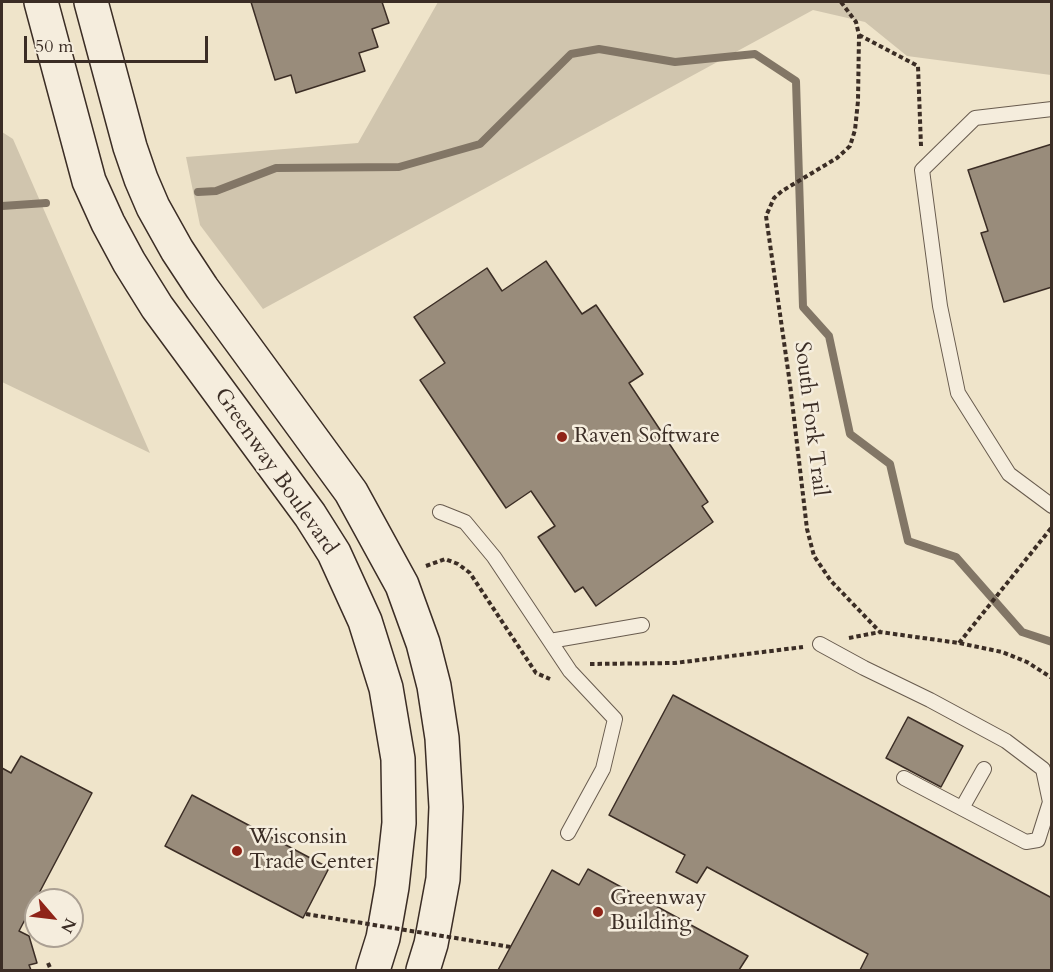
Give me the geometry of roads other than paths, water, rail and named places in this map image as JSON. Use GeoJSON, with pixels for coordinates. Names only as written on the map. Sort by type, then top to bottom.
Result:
{"type":"FeatureCollection","features":[{"type":"Feature","properties":{"kind":"street","name":"Greenway Boulevard"},"geometry":{"type":"LineString","coordinates":[[41,2],[89,181],[108,223],[157,307],[310,515],[334,553],[365,621],[386,688],[398,759],[399,823],[392,887],[373,970]]}},
{"type":"Feature","properties":{"kind":"street","name":"Greenway Boulevard"},"geometry":{"type":"LineString","coordinates":[[91,2],[130,147],[153,207],[202,288],[351,492],[402,585],[423,643],[434,686],[442,738],[446,807],[444,879],[431,944],[423,970]]}},
{"type":"Feature","properties":{"kind":"lane"},"geometry":{"type":"LineString","coordinates":[[1052,109],[975,118],[922,170],[940,306],[958,393],[1009,474],[1052,506]]}},
{"type":"Feature","properties":{"kind":"lane"},"geometry":{"type":"LineString","coordinates":[[440,512],[465,522],[494,557],[570,671],[615,719],[603,769],[568,833]]}},
{"type":"Feature","properties":{"kind":"lane"},"geometry":{"type":"LineString","coordinates":[[550,641],[642,626]]}},
{"type":"Feature","properties":{"kind":"lane"},"geometry":{"type":"LineString","coordinates":[[820,644],[1006,741],[1043,769],[1050,802],[1038,840],[1026,842],[904,778]]}},
{"type":"Feature","properties":{"kind":"lane"},"geometry":{"type":"LineString","coordinates":[[962,808],[984,769]]}},
{"type":"Feature","properties":{"kind":"waterway"},"geometry":{"type":"LineString","coordinates":[[198,192],[216,191],[276,168],[399,167],[480,144],[571,54],[599,49],[675,62],[755,54],[796,81],[803,307],[829,336],[850,434],[890,464],[908,541],[956,557],[1022,632],[1052,642]]}},
{"type":"Feature","properties":{"kind":"waterway"},"geometry":{"type":"LineString","coordinates":[[2,206],[46,203]]}},
{"type":"Feature","properties":{"kind":"place","name":"Raven Software"},"geometry":{"type":"Point","coordinates":[562,437]}},
{"type":"Feature","properties":{"kind":"place","name":"Wisconsin Trade Center"},"geometry":{"type":"Point","coordinates":[237,851]}},
{"type":"Feature","properties":{"kind":"place","name":"Greenway Building"},"geometry":{"type":"Point","coordinates":[598,912]}}]}
